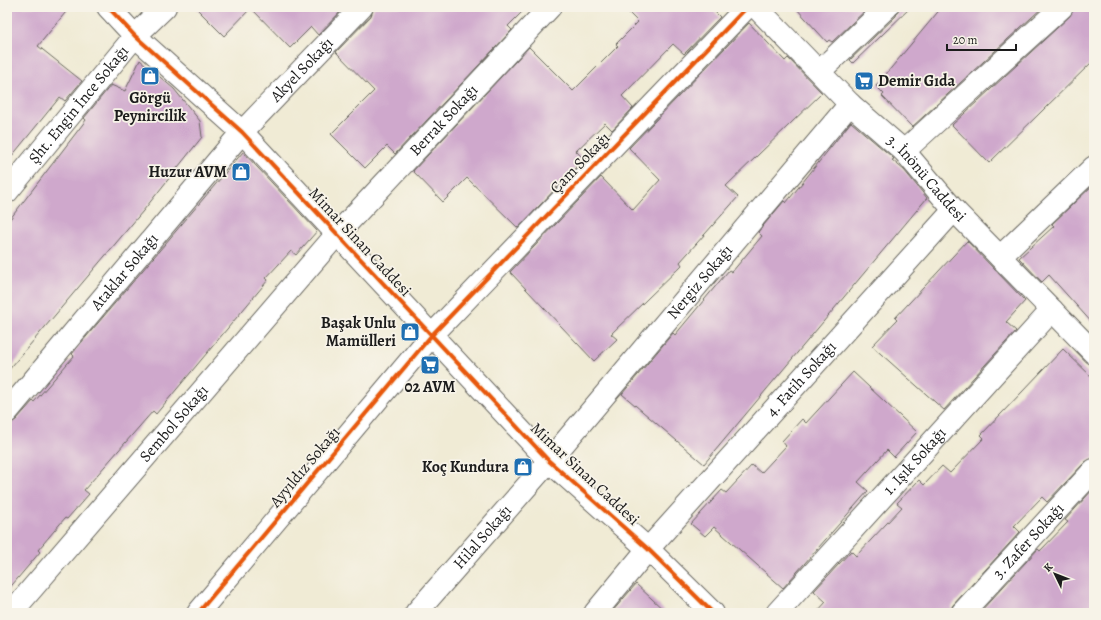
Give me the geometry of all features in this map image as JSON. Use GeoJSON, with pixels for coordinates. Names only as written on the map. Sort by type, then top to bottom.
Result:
{"type":"FeatureCollection","features":[{"type":"Feature","properties":{"kind":"street","name":"Mimar Sinan Caddesi"},"geometry":{"type":"LineString","coordinates":[[108,7],[135,36],[242,132],[549,461],[648,549],[713,613]]}},
{"type":"Feature","properties":{"kind":"street","name":"Şht. Engin İnce Sokağı"},"geometry":{"type":"LineString","coordinates":[[7,192],[135,36],[165,7]]}},
{"type":"Feature","properties":{"kind":"street","name":"Akyel Sokağı"},"geometry":{"type":"LineString","coordinates":[[242,132],[362,7]]}},
{"type":"Feature","properties":{"kind":"street","name":"Berrak Sokağı"},"geometry":{"type":"LineString","coordinates":[[337,234],[550,7]]}},
{"type":"Feature","properties":{"kind":"street","name":"Çam Sokağı"},"geometry":{"type":"LineString","coordinates":[[431,336],[746,7]]}},
{"type":"Feature","properties":{"kind":"street","name":"3. İnönü Caddesi"},"geometry":{"type":"LineString","coordinates":[[756,7],[820,71],[850,104],[904,151],[954,210],[1052,310],[1090,343]]}},
{"type":"Feature","properties":{"kind":"street"},"geometry":{"type":"LineString","coordinates":[[820,71],[887,7]]}},
{"type":"Feature","properties":{"kind":"street"},"geometry":{"type":"LineString","coordinates":[[904,151],[1062,7]]}},
{"type":"Feature","properties":{"kind":"street","name":"Nergiz Sokağı"},"geometry":{"type":"LineString","coordinates":[[549,461],[850,104]]}},
{"type":"Feature","properties":{"kind":"street","name":"Ataklar Sokağı"},"geometry":{"type":"LineString","coordinates":[[7,412],[242,132]]}},
{"type":"Feature","properties":{"kind":"street"},"geometry":{"type":"LineString","coordinates":[[1000,257],[1094,167]]}},
{"type":"Feature","properties":{"kind":"street","name":"4. Fatih Sokağı"},"geometry":{"type":"LineString","coordinates":[[595,613],[648,549],[954,210]]}},
{"type":"Feature","properties":{"kind":"street","name":"Sembol Sokağı"},"geometry":{"type":"LineString","coordinates":[[11,613],[337,234]]}},
{"type":"Feature","properties":{"kind":"street","name":"1. Işık Sokağı"},"geometry":{"type":"LineString","coordinates":[[777,613],[1052,310]]}},
{"type":"Feature","properties":{"kind":"street","name":"Ayyıldız Sokağı"},"geometry":{"type":"LineString","coordinates":[[198,613],[431,336]]}},
{"type":"Feature","properties":{"kind":"street","name":"Hilal Sokağı"},"geometry":{"type":"LineString","coordinates":[[416,613],[549,461]]}},
{"type":"Feature","properties":{"kind":"street","name":"3. Zafer Sokağı"},"geometry":{"type":"LineString","coordinates":[[962,613],[1094,470]]}},
{"type":"Feature","properties":{"kind":"building"},"geometry":{"type":"Polygon","coordinates":[[[7,7],[70,7],[38,46],[82,81],[65,101],[60,97],[7,162],[7,7]]]}},
{"type":"Feature","properties":{"kind":"building"},"geometry":{"type":"Polygon","coordinates":[[[195,7],[345,7],[318,35],[311,27],[290,48],[251,8],[224,36],[195,7]]]}},
{"type":"Feature","properties":{"kind":"building"},"geometry":{"type":"Polygon","coordinates":[[[374,7],[527,7],[508,26],[512,30],[395,154],[387,146],[365,168],[331,134],[374,91],[336,52],[371,16],[374,7]]]}},
{"type":"Feature","properties":{"kind":"building"},"geometry":{"type":"Polygon","coordinates":[[[623,7],[710,7],[720,17],[684,54],[673,44],[622,96],[633,108],[612,130],[605,123],[576,151],[584,159],[518,228],[467,178],[443,202],[413,171],[529,47],[573,91],[618,46],[616,44],[638,22],[623,7]]]}},
{"type":"Feature","properties":{"kind":"building"},"geometry":{"type":"Polygon","coordinates":[[[795,7],[869,7],[832,42],[829,40],[827,42],[795,7]]]}},
{"type":"Feature","properties":{"kind":"building"},"geometry":{"type":"Polygon","coordinates":[[[899,7],[911,7],[853,63],[850,60],[896,16],[899,7]]]}},
{"type":"Feature","properties":{"kind":"building"},"geometry":{"type":"Polygon","coordinates":[[[942,7],[1043,7],[912,127],[882,96],[884,94],[876,86],[942,7]]]}},
{"type":"Feature","properties":{"kind":"building"},"geometry":{"type":"Polygon","coordinates":[[[1074,7],[1094,7],[1094,60],[989,163],[952,125],[1070,16],[1074,7]]]}},
{"type":"Feature","properties":{"kind":"building"},"geometry":{"type":"Polygon","coordinates":[[[749,23],[785,61],[788,58],[822,93],[726,186],[738,197],[680,262],[682,265],[611,334],[617,339],[594,361],[510,272],[601,177],[633,210],[660,180],[629,148],[749,23]]]}},
{"type":"Feature","properties":{"kind":"building"},"geometry":{"type":"Polygon","coordinates":[[[140,60],[174,89],[200,121],[202,137],[143,211],[7,372],[7,223],[86,120],[84,118],[111,85],[125,91],[140,60]]]}},
{"type":"Feature","properties":{"kind":"building"},"geometry":{"type":"Polygon","coordinates":[[[851,122],[894,159],[892,160],[904,170],[927,198],[704,464],[622,394],[673,333],[675,335],[729,270],[732,272],[762,236],[758,232],[784,201],[786,203],[851,122]]]}},
{"type":"Feature","properties":{"kind":"building"},"geometry":{"type":"Polygon","coordinates":[[[243,152],[317,231],[296,255],[291,251],[266,278],[268,280],[156,414],[153,411],[84,490],[89,494],[67,519],[65,518],[38,550],[40,552],[7,591],[7,424],[16,420],[33,401],[34,402],[74,356],[72,354],[81,343],[243,152]]]}},
{"type":"Feature","properties":{"kind":"building"},"geometry":{"type":"Polygon","coordinates":[[[1094,184],[1094,325],[1049,275],[1042,282],[1019,258],[1054,226],[1052,224],[1094,184]]]}},
{"type":"Feature","properties":{"kind":"building"},"geometry":{"type":"Polygon","coordinates":[[[967,241],[1025,301],[1006,322],[1016,331],[944,410],[872,346],[897,320],[895,318],[967,241]]]}},
{"type":"Feature","properties":{"kind":"building"},"geometry":{"type":"Polygon","coordinates":[[[1063,349],[1094,379],[1094,458],[1085,462],[1047,502],[1042,497],[1014,526],[1020,532],[953,605],[950,613],[816,613],[826,602],[814,591],[851,551],[856,556],[902,507],[897,503],[919,480],[924,485],[942,466],[950,473],[984,438],[981,435],[1063,349]]]}},
{"type":"Feature","properties":{"kind":"building"},"geometry":{"type":"Polygon","coordinates":[[[853,372],[917,432],[894,457],[887,450],[858,482],[868,491],[783,588],[714,527],[705,536],[691,524],[722,490],[726,493],[752,465],[761,473],[786,446],[782,441],[802,419],[806,423],[853,372]]]}},
{"type":"Feature","properties":{"kind":"building"},"geometry":{"type":"Polygon","coordinates":[[[1094,488],[1094,613],[979,613],[1038,549],[1040,551],[1068,522],[1065,520],[1094,488]]]}},
{"type":"Feature","properties":{"kind":"building"},"geometry":{"type":"Polygon","coordinates":[[[636,584],[667,613],[611,613],[636,584]]]}},
{"type":"Feature","properties":{"kind":"cycle path"},"geometry":{"type":"LineString","coordinates":[[108,7],[135,36],[242,132],[549,461],[648,549],[713,613]]}},
{"type":"Feature","properties":{"kind":"cycle path"},"geometry":{"type":"LineString","coordinates":[[198,613],[431,336],[747,7]]}},
{"type":"Feature","properties":{"kind":"place","name":"Görgü Peynircilik"},"geometry":{"type":"Point","coordinates":[150,76]}},
{"type":"Feature","properties":{"kind":"place","name":"Demir Gıda"},"geometry":{"type":"Point","coordinates":[864,81]}},
{"type":"Feature","properties":{"kind":"place","name":"Huzur AVM"},"geometry":{"type":"Point","coordinates":[241,172]}},
{"type":"Feature","properties":{"kind":"place","name":"Başak Unlu Mamülleri"},"geometry":{"type":"Point","coordinates":[410,332]}},
{"type":"Feature","properties":{"kind":"place","name":"02 AVM"},"geometry":{"type":"Point","coordinates":[430,365]}},
{"type":"Feature","properties":{"kind":"place","name":"Koç Kundura"},"geometry":{"type":"Point","coordinates":[523,467]}}]}
